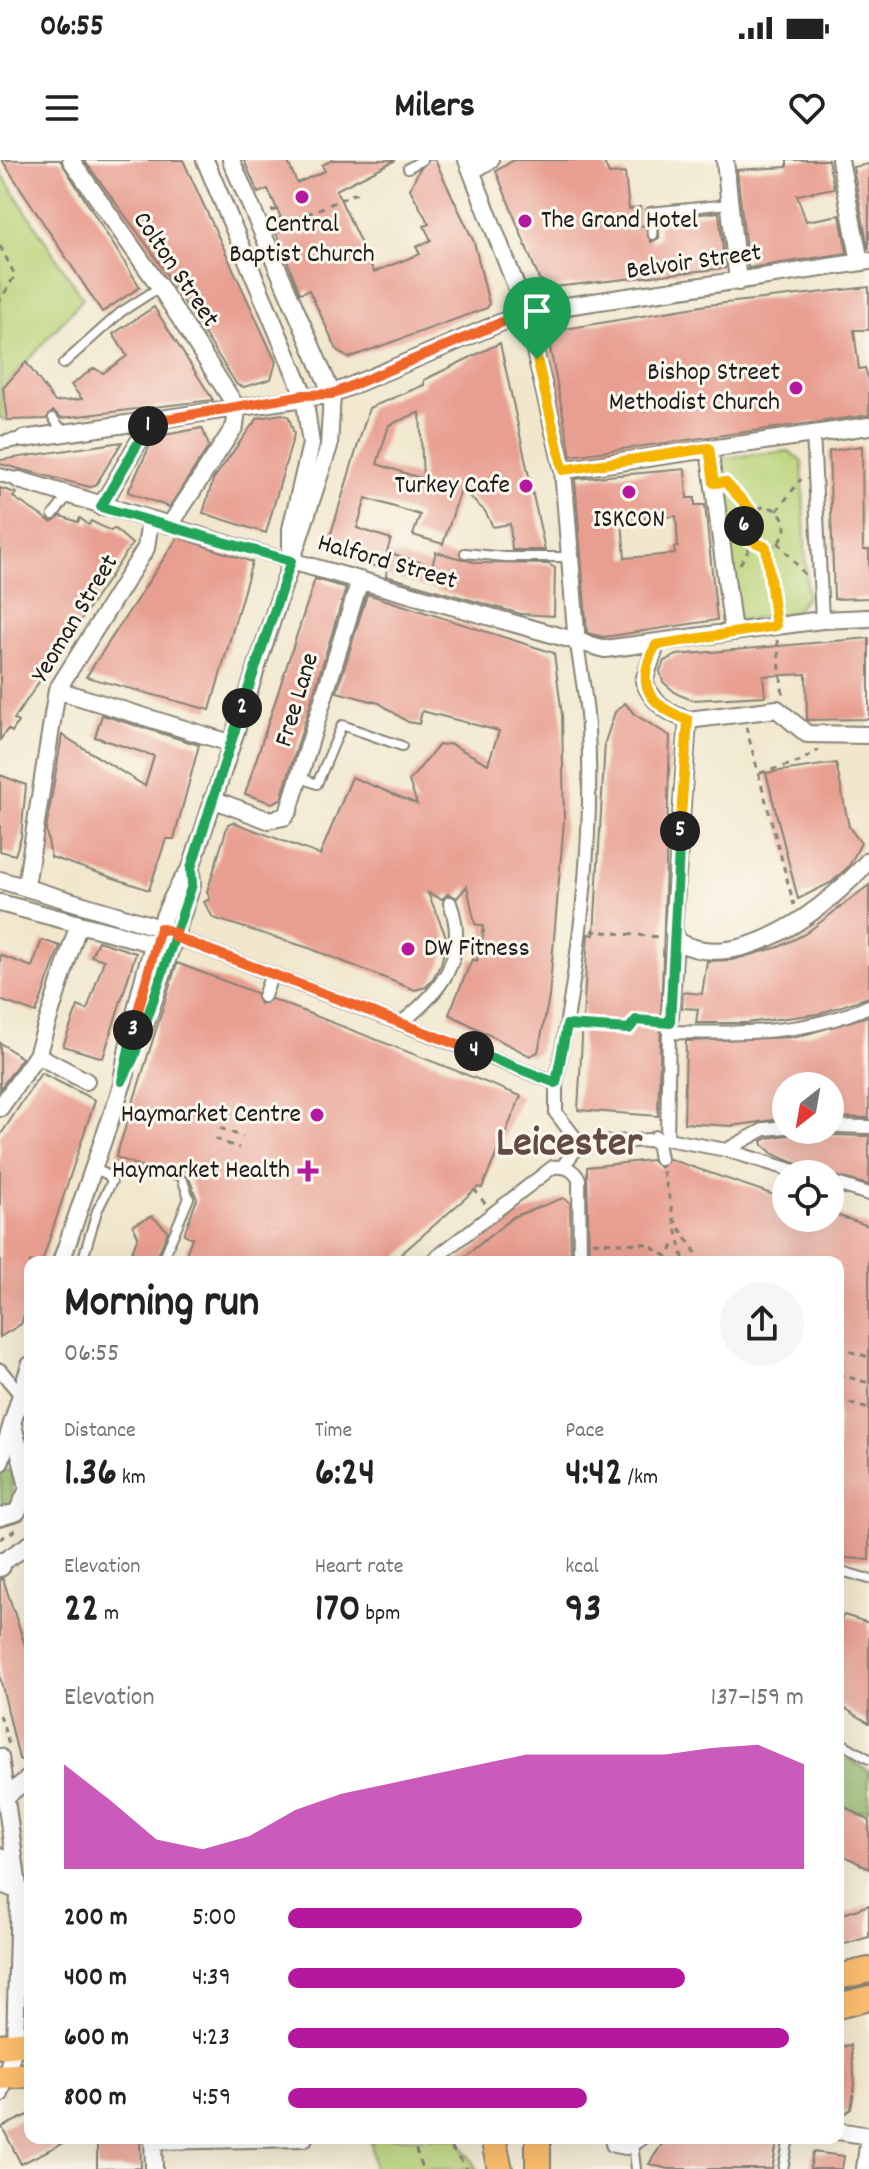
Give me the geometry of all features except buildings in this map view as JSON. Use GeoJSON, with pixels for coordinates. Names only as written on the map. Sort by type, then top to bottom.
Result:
{"type":"FeatureCollection","features":[{"type":"Feature","properties":{"kind":"main road"},"geometry":{"type":"LineString","coordinates":[[844,1976],[869,1970]]}},
{"type":"Feature","properties":{"kind":"main road"},"geometry":{"type":"LineString","coordinates":[[844,2004],[869,1998]]}},
{"type":"Feature","properties":{"kind":"main road"},"geometry":{"type":"LineString","coordinates":[[2,2082],[24,2076]]}},
{"type":"Feature","properties":{"kind":"main road"},"geometry":{"type":"LineString","coordinates":[[494,2144],[500,2169]]}},
{"type":"Feature","properties":{"kind":"main road"},"geometry":{"type":"LineString","coordinates":[[511,2144],[511,2169]]}},
{"type":"Feature","properties":{"kind":"main road"},"geometry":{"type":"LineString","coordinates":[[538,2144],[538,2169]]}},
{"type":"Feature","properties":{"kind":"street","name":"Colton Street"},"geometry":{"type":"LineString","coordinates":[[71,160],[160,287],[237,408]]}},
{"type":"Feature","properties":{"kind":"street"},"geometry":{"type":"LineString","coordinates":[[205,160],[304,395],[311,444],[291,529],[291,561]]}},
{"type":"Feature","properties":{"kind":"street"},"geometry":{"type":"LineString","coordinates":[[63,1256],[167,938],[192,885],[191,868],[212,799],[329,446],[332,394],[231,160]]}},
{"type":"Feature","properties":{"kind":"street"},"geometry":{"type":"LineString","coordinates":[[490,160],[470,165],[526,312],[563,470],[577,644],[588,727],[589,835],[583,930],[556,1083],[556,1113],[580,1144]]}},
{"type":"Feature","properties":{"kind":"street"},"geometry":{"type":"LineString","coordinates":[[725,160],[738,282]]}},
{"type":"Feature","properties":{"kind":"street"},"geometry":{"type":"LineString","coordinates":[[840,160],[864,262]]}},
{"type":"Feature","properties":{"kind":"street","name":"Belvoir Street"},"geometry":{"type":"LineString","coordinates":[[332,394],[526,312],[864,262]]}},
{"type":"Feature","properties":{"kind":"street"},"geometry":{"type":"LineString","coordinates":[[0,443],[150,422],[304,395],[332,394]]}},
{"type":"Feature","properties":{"kind":"street"},"geometry":{"type":"LineString","coordinates":[[170,525],[235,426],[237,408]]}},
{"type":"Feature","properties":{"kind":"street"},"geometry":{"type":"LineString","coordinates":[[101,507],[150,422]]}},
{"type":"Feature","properties":{"kind":"street"},"geometry":{"type":"LineString","coordinates":[[563,470],[869,426]]}},
{"type":"Feature","properties":{"kind":"street"},"geometry":{"type":"LineString","coordinates":[[813,432],[822,620]]}},
{"type":"Feature","properties":{"kind":"street"},"geometry":{"type":"LineString","coordinates":[[709,448],[733,632]]}},
{"type":"Feature","properties":{"kind":"street","name":"Halford Street"},"geometry":{"type":"LineString","coordinates":[[0,475],[577,644],[605,649],[656,645],[822,620],[869,618]]}},
{"type":"Feature","properties":{"kind":"street","name":"Yeoman Street"},"geometry":{"type":"LineString","coordinates":[[26,886],[57,690],[146,548],[150,520]]}},
{"type":"Feature","properties":{"kind":"street","name":"Free Lane"},"geometry":{"type":"LineString","coordinates":[[212,799],[268,820],[284,817],[289,810],[360,580]]}},
{"type":"Feature","properties":{"kind":"street"},"geometry":{"type":"LineString","coordinates":[[656,645],[644,672],[647,689],[663,708],[688,720],[777,709],[807,734],[869,735]]}},
{"type":"Feature","properties":{"kind":"street"},"geometry":{"type":"LineString","coordinates":[[57,690],[230,743]]}},
{"type":"Feature","properties":{"kind":"street"},"geometry":{"type":"LineString","coordinates":[[660,1159],[688,720]]}},
{"type":"Feature","properties":{"kind":"street"},"geometry":{"type":"LineString","coordinates":[[675,939],[699,949],[741,947],[766,941],[799,921],[852,880],[869,860]]}},
{"type":"Feature","properties":{"kind":"street"},"geometry":{"type":"LineString","coordinates":[[0,880],[26,886],[272,974],[556,1083]]}},
{"type":"Feature","properties":{"kind":"street"},"geometry":{"type":"LineString","coordinates":[[0,903],[78,926],[167,938]]}},
{"type":"Feature","properties":{"kind":"street"},"geometry":{"type":"LineString","coordinates":[[401,1023],[423,1006],[445,976],[459,944],[457,923],[450,903]]}},
{"type":"Feature","properties":{"kind":"street"},"geometry":{"type":"LineString","coordinates":[[0,1108],[37,1055],[78,926]]}},
{"type":"Feature","properties":{"kind":"street"},"geometry":{"type":"LineString","coordinates":[[264,996],[272,974]]}},
{"type":"Feature","properties":{"kind":"street"},"geometry":{"type":"LineString","coordinates":[[670,1024],[791,1031],[836,1021],[869,1006]]}},
{"type":"Feature","properties":{"kind":"street"},"geometry":{"type":"LineString","coordinates":[[37,1055],[86,1081]]}},
{"type":"Feature","properties":{"kind":"street"},"geometry":{"type":"LineString","coordinates":[[844,1126],[869,1127]]}},
{"type":"Feature","properties":{"kind":"street"},"geometry":{"type":"LineString","coordinates":[[726,1150],[772,1128]]}},
{"type":"Feature","properties":{"kind":"street"},"geometry":{"type":"LineString","coordinates":[[563,1166],[580,1144],[662,1138],[726,1150],[772,1164]]}},
{"type":"Feature","properties":{"kind":"street"},"geometry":{"type":"LineString","coordinates":[[438,1256],[553,1167],[563,1166],[574,1171],[579,1179],[580,1256]]}},
{"type":"Feature","properties":{"kind":"street"},"geometry":{"type":"LineString","coordinates":[[844,1186],[869,1194]]}},
{"type":"Feature","properties":{"kind":"street"},"geometry":{"type":"LineString","coordinates":[[0,1370],[21,1395]]}},
{"type":"Feature","properties":{"kind":"street"},"geometry":{"type":"LineString","coordinates":[[0,1463],[24,1385]]}},
{"type":"Feature","properties":{"kind":"street"},"geometry":{"type":"LineString","coordinates":[[13,1423],[24,1470]]}},
{"type":"Feature","properties":{"kind":"street"},"geometry":{"type":"LineString","coordinates":[[0,1517],[17,1512],[24,1500]]}},
{"type":"Feature","properties":{"kind":"street"},"geometry":{"type":"LineString","coordinates":[[0,1564],[24,1548]]}},
{"type":"Feature","properties":{"kind":"street"},"geometry":{"type":"LineString","coordinates":[[0,1757],[18,1891],[19,1957],[15,2045],[2,2082]]}},
{"type":"Feature","properties":{"kind":"street"},"geometry":{"type":"LineString","coordinates":[[5,1789],[24,1780]]}},
{"type":"Feature","properties":{"kind":"street"},"geometry":{"type":"LineString","coordinates":[[0,1857],[18,1891]]}},
{"type":"Feature","properties":{"kind":"street"},"geometry":{"type":"LineString","coordinates":[[19,1957],[24,1978]]}},
{"type":"Feature","properties":{"kind":"street"},"geometry":{"type":"LineString","coordinates":[[844,1989],[869,1992]]}},
{"type":"Feature","properties":{"kind":"street"},"geometry":{"type":"LineString","coordinates":[[844,2132],[869,2137],[865,2169]]}},
{"type":"Feature","properties":{"kind":"street"},"geometry":{"type":"LineString","coordinates":[[153,2144],[154,2169]]}},
{"type":"Feature","properties":{"kind":"lane"},"geometry":{"type":"LineString","coordinates":[[408,168],[422,160]]}},
{"type":"Feature","properties":{"kind":"lane"},"geometry":{"type":"LineString","coordinates":[[653,235],[650,212],[729,204]]}},
{"type":"Feature","properties":{"kind":"lane"},"geometry":{"type":"LineString","coordinates":[[63,364],[121,312],[160,287]]}},
{"type":"Feature","properties":{"kind":"lane"},"geometry":{"type":"LineString","coordinates":[[53,418],[64,433]]}},
{"type":"Feature","properties":{"kind":"lane"},"geometry":{"type":"LineString","coordinates":[[53,515],[68,496]]}},
{"type":"Feature","properties":{"kind":"lane"},"geometry":{"type":"LineString","coordinates":[[465,553],[505,557],[571,557]]}},
{"type":"Feature","properties":{"kind":"lane"},"geometry":{"type":"LineString","coordinates":[[299,777],[317,784],[342,725],[402,746]]}},
{"type":"Feature","properties":{"kind":"lane"},"geometry":{"type":"LineString","coordinates":[[84,1256],[97,1211],[112,1181],[108,1175],[92,1168]]}},
{"type":"Feature","properties":{"kind":"lane"},"geometry":{"type":"LineString","coordinates":[[165,1256],[189,1198],[183,1181]]}},
{"type":"Feature","properties":{"kind":"lane"},"geometry":{"type":"LineString","coordinates":[[844,1572],[869,1579]]}},
{"type":"Feature","properties":{"kind":"lane"},"geometry":{"type":"LineString","coordinates":[[844,1744],[869,1759]]}},
{"type":"Feature","properties":{"kind":"lane"},"geometry":{"type":"LineString","coordinates":[[0,1839],[11,1826]]}},
{"type":"Feature","properties":{"kind":"lane"},"geometry":{"type":"LineString","coordinates":[[636,2144],[636,2169]]}},
{"type":"Feature","properties":{"kind":"lane"},"geometry":{"type":"LineString","coordinates":[[783,2169],[788,2144]]}},
{"type":"Feature","properties":{"kind":"path"},"geometry":{"type":"LineString","coordinates":[[257,217],[275,210],[282,225],[361,191]]}},
{"type":"Feature","properties":{"kind":"path"},"geometry":{"type":"LineString","coordinates":[[0,246],[15,275],[0,301]]}},
{"type":"Feature","properties":{"kind":"path"},"geometry":{"type":"LineString","coordinates":[[777,511],[808,470],[815,470]]}},
{"type":"Feature","properties":{"kind":"path"},"geometry":{"type":"LineString","coordinates":[[714,483],[725,482],[752,511]]}},
{"type":"Feature","properties":{"kind":"path"},"geometry":{"type":"LineString","coordinates":[[764,506],[777,511],[785,525],[778,542],[766,547],[753,543],[745,533],[745,521],[752,511],[764,506]]}},
{"type":"Feature","properties":{"kind":"path"},"geometry":{"type":"LineString","coordinates":[[778,542],[810,581],[820,580]]}},
{"type":"Feature","properties":{"kind":"path"},"geometry":{"type":"LineString","coordinates":[[766,547],[785,716]]}},
{"type":"Feature","properties":{"kind":"path"},"geometry":{"type":"LineString","coordinates":[[742,715],[799,921]]}},
{"type":"Feature","properties":{"kind":"path"},"geometry":{"type":"LineString","coordinates":[[760,773],[799,762],[848,735]]}},
{"type":"Feature","properties":{"kind":"path"},"geometry":{"type":"LineString","coordinates":[[583,930],[675,939]]}},
{"type":"Feature","properties":{"kind":"path"},"geometry":{"type":"LineString","coordinates":[[567,1025],[629,1029],[636,1020],[670,1024]]}},
{"type":"Feature","properties":{"kind":"path"},"geometry":{"type":"LineString","coordinates":[[220,1128],[243,1137]]}},
{"type":"Feature","properties":{"kind":"path"},"geometry":{"type":"LineString","coordinates":[[215,1139],[239,1148]]}},
{"type":"Feature","properties":{"kind":"path"},"geometry":{"type":"LineString","coordinates":[[660,1159],[682,1256]]}},
{"type":"Feature","properties":{"kind":"path"},"geometry":{"type":"LineString","coordinates":[[474,1189],[493,1213]]}},
{"type":"Feature","properties":{"kind":"path"},"geometry":{"type":"LineString","coordinates":[[672,1217],[698,1256]]}},
{"type":"Feature","properties":{"kind":"path"},"geometry":{"type":"LineString","coordinates":[[591,1242],[608,1240],[647,1244],[667,1255],[677,1238]]}},
{"type":"Feature","properties":{"kind":"path"},"geometry":{"type":"LineString","coordinates":[[844,1350],[869,1357]]}},
{"type":"Feature","properties":{"kind":"path"},"geometry":{"type":"LineString","coordinates":[[844,1376],[869,1383]]}},
{"type":"Feature","properties":{"kind":"path"},"geometry":{"type":"LineString","coordinates":[[844,1402],[869,1409]]}},
{"type":"Feature","properties":{"kind":"path"},"geometry":{"type":"LineString","coordinates":[[414,2144],[422,2169]]}},
{"type":"Feature","properties":{"kind":"path"},"geometry":{"type":"LineString","coordinates":[[448,2144],[467,2169]]}},
{"type":"Feature","properties":{"kind":"green space"},"geometry":{"type":"Polygon","coordinates":[[[0,171],[83,299],[3,388],[7,420],[0,418],[0,171]]]}},
{"type":"Feature","properties":{"kind":"green space"},"geometry":{"type":"Polygon","coordinates":[[[789,451],[802,461],[807,597],[794,612],[738,621],[722,458],[789,451]]]}},
{"type":"Feature","properties":{"kind":"green space"},"geometry":{"type":"Polygon","coordinates":[[[0,1468],[12,1472],[13,1499],[2,1517],[0,1468]]]}},
{"type":"Feature","properties":{"kind":"green space"},"geometry":{"type":"Polygon","coordinates":[[[844,1756],[869,1771],[869,1810],[852,1811],[844,1806],[844,1756]]]}},
{"type":"Feature","properties":{"kind":"green space"},"geometry":{"type":"Polygon","coordinates":[[[372,2144],[461,2144],[477,2169],[374,2169],[372,2144]]]}},
{"type":"Feature","properties":{"kind":"place","name":"Central Baptist Church"},"geometry":{"type":"Point","coordinates":[302,197]}},
{"type":"Feature","properties":{"kind":"place","name":"The Grand Hotel"},"geometry":{"type":"Point","coordinates":[525,221]}},
{"type":"Feature","properties":{"kind":"place","name":"Bishop Street Methodist Church"},"geometry":{"type":"Point","coordinates":[796,388]}},
{"type":"Feature","properties":{"kind":"place","name":"Turkey Cafe"},"geometry":{"type":"Point","coordinates":[526,486]}},
{"type":"Feature","properties":{"kind":"place","name":"ISKCON"},"geometry":{"type":"Point","coordinates":[629,492]}},
{"type":"Feature","properties":{"kind":"place","name":"DW Fitness"},"geometry":{"type":"Point","coordinates":[408,949]}},
{"type":"Feature","properties":{"kind":"place","name":"Haymarket Centre"},"geometry":{"type":"Point","coordinates":[317,1115]}},
{"type":"Feature","properties":{"kind":"place","name":"Haymarket Health"},"geometry":{"type":"Point","coordinates":[308,1171]}},
{"type":"Feature","properties":{"kind":"district","name":"Leicester"},"geometry":{"type":"Point","coordinates":[569,1146]}},
{"type":"Feature","properties":{"kind":"route"},"geometry":{"type":"LineString","coordinates":[[537,359],[526,312],[332,394],[304,395],[150,422],[101,507],[291,561],[191,868],[192,885],[176,933],[171,949],[134,1057],[122,1081],[160,928],[176,933],[175,937],[556,1083],[567,1025],[629,1029],[636,1020],[670,1023],[673,930],[688,720],[663,708],[652,697],[644,681],[644,672],[656,645],[776,626],[766,547],[753,543],[745,533],[745,521],[752,511],[725,482],[714,483],[709,448],[563,470],[537,359]]}}]}
